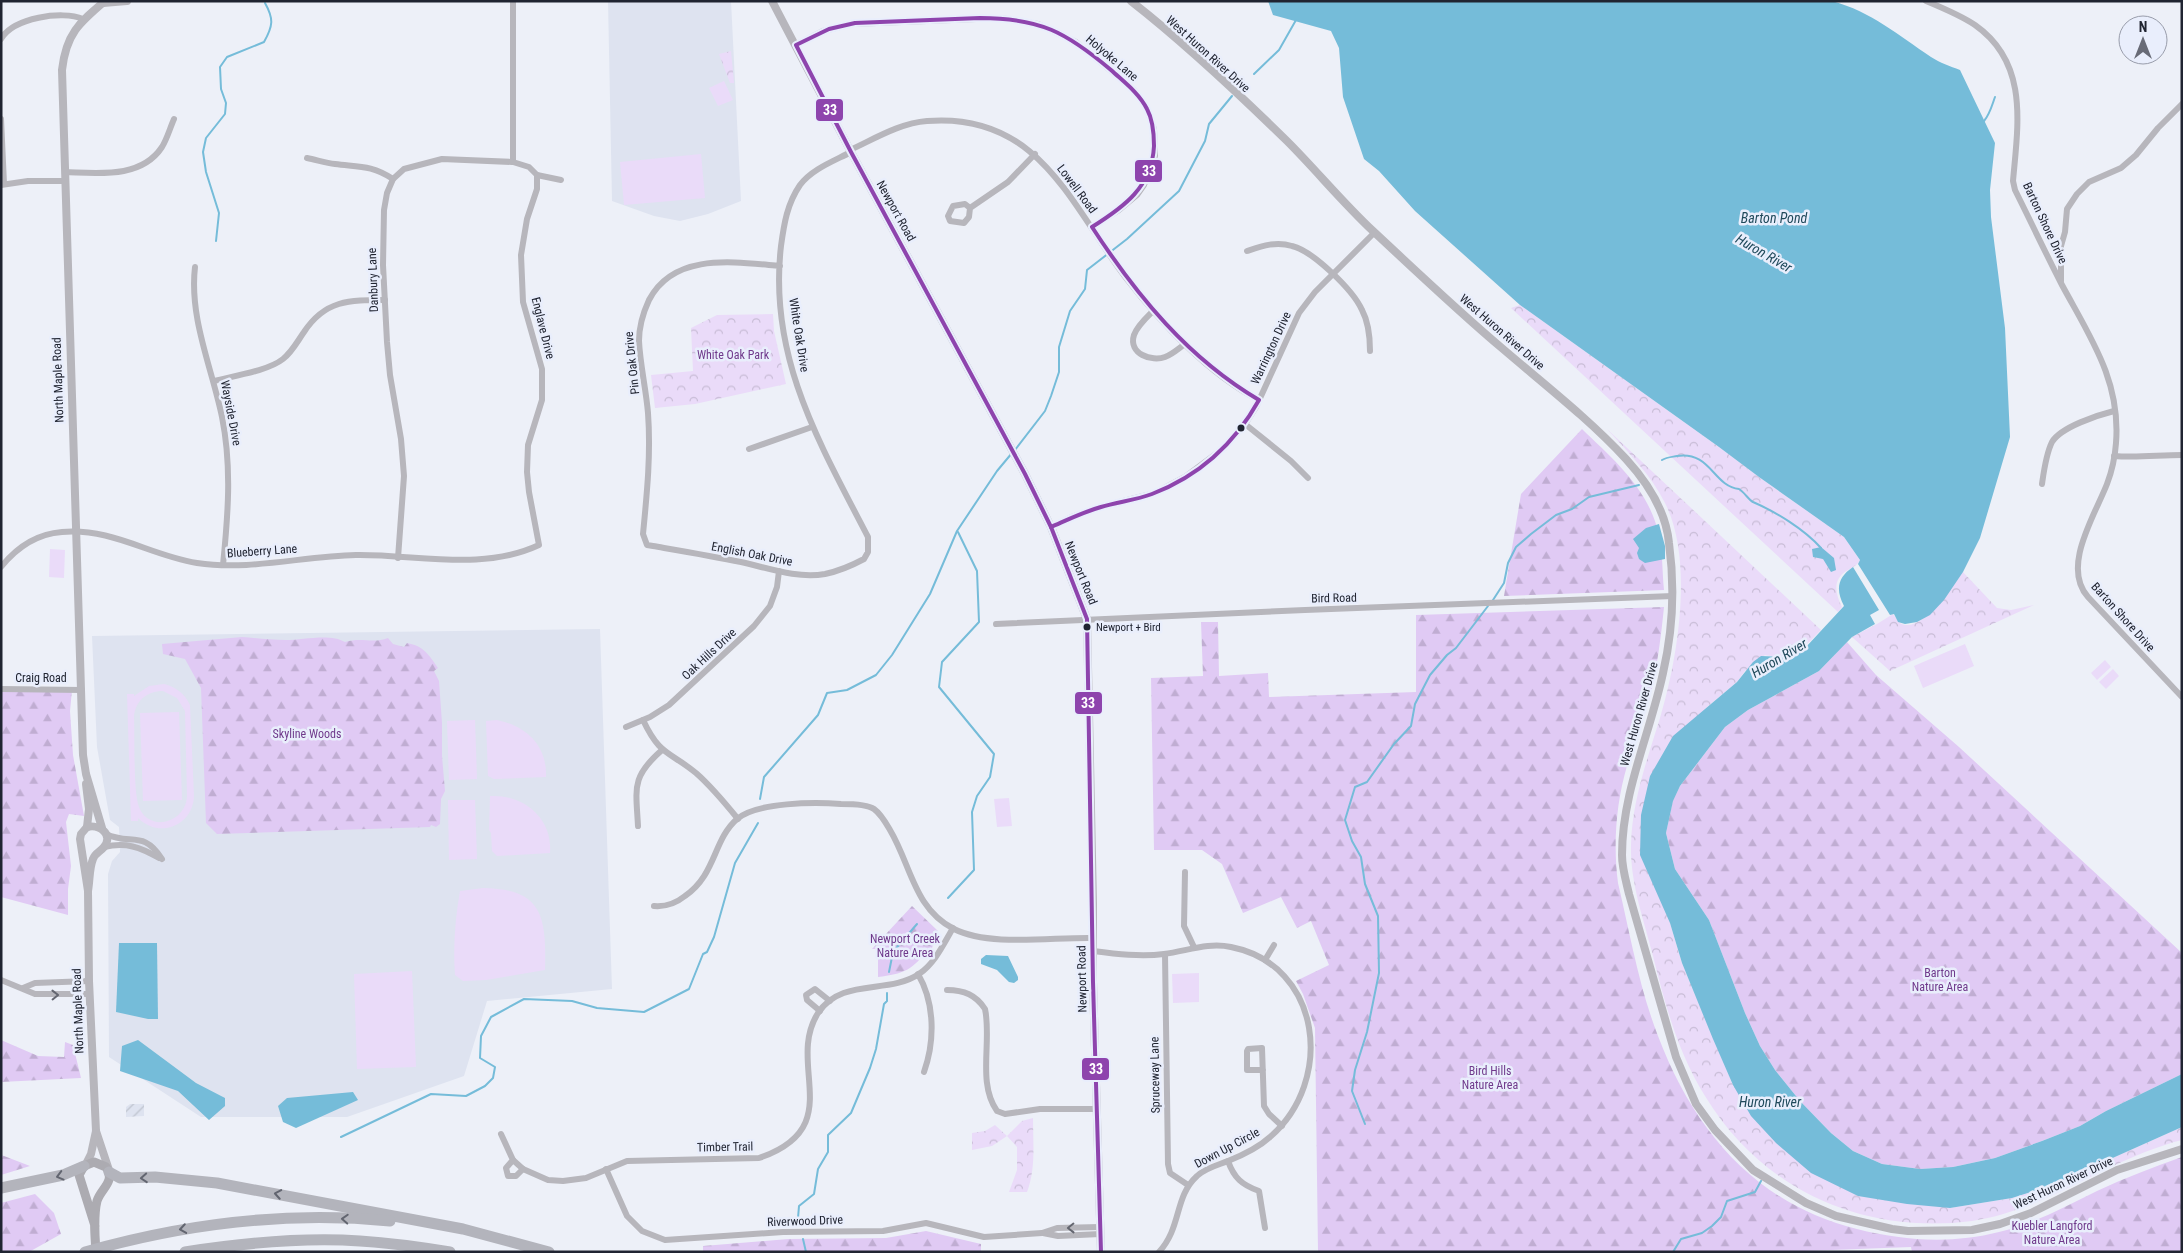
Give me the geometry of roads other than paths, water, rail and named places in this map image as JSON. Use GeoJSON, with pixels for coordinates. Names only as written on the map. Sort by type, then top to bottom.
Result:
{"type":"FeatureCollection","features":[{"type":"Feature","properties":{"kind":"highway"},"geometry":{"type":"LineString","coordinates":[[1,1188],[63,1175],[85,1165]]}},
{"type":"Feature","properties":{"kind":"highway"},"geometry":{"type":"LineString","coordinates":[[109,1171],[120,1178],[163,1177],[217,1183],[463,1229],[549,1252]]}},
{"type":"Feature","properties":{"kind":"highway"},"geometry":{"type":"LineString","coordinates":[[85,1252],[114,1244],[212,1224],[284,1218],[384,1221],[463,1229]]}},
{"type":"Feature","properties":{"kind":"highway"},"geometry":{"type":"LineString","coordinates":[[186,1252],[260,1242],[327,1240],[388,1243],[450,1252]]}},
{"type":"Feature","properties":{"kind":"main road"},"geometry":{"type":"LineString","coordinates":[[95,1226],[79,1175],[85,1165],[99,1162],[109,1171],[109,1182],[97,1202],[95,1226],[96,1252]]}},
{"type":"Feature","properties":{"kind":"main road"},"geometry":{"type":"LineString","coordinates":[[82,1185],[85,1189],[94,1192],[104,1189]]}},
{"type":"Feature","properties":{"kind":"street"},"geometry":{"type":"LineString","coordinates":[[104,2],[127,1]]}},
{"type":"Feature","properties":{"kind":"street"},"geometry":{"type":"LineString","coordinates":[[512,162],[513,1]]}},
{"type":"Feature","properties":{"kind":"street","name":"Newport Road"},"geometry":{"type":"LineString","coordinates":[[772,1],[850,151],[1013,452],[1051,527],[1087,620],[1101,1252]]}},
{"type":"Feature","properties":{"kind":"street","name":"West Huron River Drive"},"geometry":{"type":"LineString","coordinates":[[1130,1],[1212,70],[1286,140],[1375,232],[1603,437],[1637,472],[1658,506],[1666,524],[1670,545],[1673,596],[1668,648],[1663,674],[1632,784],[1623,836],[1624,870],[1628,894],[1676,1057],[1696,1104],[1715,1130],[1753,1170],[1806,1203],[1844,1218],[1908,1232],[1972,1230],[2000,1224],[2031,1213],[2117,1170],[2182,1149]]}},
{"type":"Feature","properties":{"kind":"street","name":"Barton Shore Drive"},"geometry":{"type":"LineString","coordinates":[[1926,1],[1975,24],[1992,39],[2008,65],[2014,81],[2019,122],[2013,181],[2014,190],[2061,283],[2101,356],[2113,392],[2116,434],[2114,456],[2108,482],[2083,541],[2078,561],[2079,580],[2085,594],[2182,697]]}},
{"type":"Feature","properties":{"kind":"street","name":"North Maple Road"},"geometry":{"type":"LineString","coordinates":[[87,827],[89,810],[84,755],[62,70],[68,44],[83,20],[104,2]]}},
{"type":"Feature","properties":{"kind":"street"},"geometry":{"type":"LineString","coordinates":[[1,39],[4,34],[16,25],[29,21],[62,14],[83,20]]}},
{"type":"Feature","properties":{"kind":"street","name":"Holyoke Lane"},"geometry":{"type":"LineString","coordinates":[[796,44],[823,31],[852,24],[1001,18],[1038,24],[1076,42],[1134,90],[1146,106],[1154,129],[1155,156],[1144,185],[1137,195],[1092,227]]}},
{"type":"Feature","properties":{"kind":"street"},"geometry":{"type":"LineString","coordinates":[[2061,283],[2061,246],[2065,232],[2067,209],[2077,194],[2089,182],[2121,168],[2136,155],[2163,122],[2182,104]]}},
{"type":"Feature","properties":{"kind":"street"},"geometry":{"type":"LineString","coordinates":[[1,119],[3,184],[28,181],[65,181]]}},
{"type":"Feature","properties":{"kind":"street"},"geometry":{"type":"LineString","coordinates":[[65,172],[120,172],[146,164],[162,146],[174,119]]}},
{"type":"Feature","properties":{"kind":"street","name":"Lowell Road"},"geometry":{"type":"LineString","coordinates":[[850,151],[899,127],[914,123],[948,121],[974,124],[997,131],[1017,141],[1035,154],[1056,178],[1126,278],[1185,344],[1227,381],[1259,400]]}},
{"type":"Feature","properties":{"kind":"street","name":"White Oak Drive"},"geometry":{"type":"LineString","coordinates":[[850,151],[816,171],[801,184],[787,208],[780,266],[782,316],[796,383],[812,426],[868,537]]}},
{"type":"Feature","properties":{"kind":"street"},"geometry":{"type":"LineString","coordinates":[[970,208],[1008,182],[1035,154]]}},
{"type":"Feature","properties":{"kind":"street"},"geometry":{"type":"LineString","coordinates":[[307,158],[336,164],[363,166],[378,170],[393,179],[404,169],[442,159],[512,162],[530,166],[537,175],[561,180]]}},
{"type":"Feature","properties":{"kind":"street","name":"Englave Drive"},"geometry":{"type":"LineString","coordinates":[[537,175],[537,189],[527,219],[521,255],[523,302],[542,369],[542,400],[528,445],[527,472],[539,545]]}},
{"type":"Feature","properties":{"kind":"street","name":"Danbury Lane"},"geometry":{"type":"LineString","coordinates":[[393,179],[387,193],[384,210],[382,265],[390,376],[401,439],[404,476],[398,558]]}},
{"type":"Feature","properties":{"kind":"street","name":"Warrington Drive"},"geometry":{"type":"LineString","coordinates":[[1051,527],[1100,507],[1155,493],[1185,478],[1224,448],[1245,424],[1259,400],[1299,313],[1315,292],[1375,232]]}},
{"type":"Feature","properties":{"kind":"street"},"geometry":{"type":"LineString","coordinates":[[1247,251],[1268,244],[1292,246],[1318,259],[1350,292],[1362,308],[1370,336],[1370,351]]}},
{"type":"Feature","properties":{"kind":"street"},"geometry":{"type":"LineString","coordinates":[[2047,254],[2061,246]]}},
{"type":"Feature","properties":{"kind":"street","name":"Pin Oak Drive"},"geometry":{"type":"LineString","coordinates":[[644,540],[651,449],[646,389],[639,342],[640,325],[645,308],[653,293],[664,281],[677,272],[692,266],[708,262],[780,266]]}},
{"type":"Feature","properties":{"kind":"street","name":"Wayside Drive"},"geometry":{"type":"LineString","coordinates":[[194,267],[193,294],[203,346],[214,381],[222,418],[229,478],[223,565]]}},
{"type":"Feature","properties":{"kind":"street"},"geometry":{"type":"LineString","coordinates":[[214,381],[269,367],[282,360],[294,348],[316,317],[328,307],[344,302],[384,300]]}},
{"type":"Feature","properties":{"kind":"street"},"geometry":{"type":"LineString","coordinates":[[1154,310],[1134,335],[1133,345],[1137,351],[1143,356],[1155,359],[1172,354],[1185,344]]}},
{"type":"Feature","properties":{"kind":"street"},"geometry":{"type":"LineString","coordinates":[[2042,484],[2053,440],[2089,418],[2114,411]]}},
{"type":"Feature","properties":{"kind":"street"},"geometry":{"type":"LineString","coordinates":[[1245,424],[1308,478]]}},
{"type":"Feature","properties":{"kind":"street"},"geometry":{"type":"LineString","coordinates":[[748,450],[812,426]]}},
{"type":"Feature","properties":{"kind":"street"},"geometry":{"type":"LineString","coordinates":[[2114,456],[2136,458],[2159,454],[2182,455]]}},
{"type":"Feature","properties":{"kind":"street","name":"Blueberry Lane"},"geometry":{"type":"LineString","coordinates":[[1,567],[12,552],[30,541],[47,535],[76,532],[110,535],[172,558],[223,565],[357,555],[475,560],[526,551],[539,545]]}},
{"type":"Feature","properties":{"kind":"street","name":"English Oak Drive"},"geometry":{"type":"LineString","coordinates":[[644,540],[647,545],[802,575],[823,574],[845,569],[864,559],[868,552],[868,537]]}},
{"type":"Feature","properties":{"kind":"street","name":"Oak Hills Drive"},"geometry":{"type":"LineString","coordinates":[[626,727],[643,720],[669,705],[754,626],[770,606],[777,587],[779,571]]}},
{"type":"Feature","properties":{"kind":"street","name":"Bird Road"},"geometry":{"type":"LineString","coordinates":[[996,624],[1673,596]]}},
{"type":"Feature","properties":{"kind":"street","name":"Craig Road"},"geometry":{"type":"LineString","coordinates":[[1,690],[82,690]]}},
{"type":"Feature","properties":{"kind":"street"},"geometry":{"type":"LineString","coordinates":[[643,720],[651,737],[662,750],[713,788],[738,819]]}},
{"type":"Feature","properties":{"kind":"street"},"geometry":{"type":"LineString","coordinates":[[638,826],[637,781],[641,772],[662,750]]}},
{"type":"Feature","properties":{"kind":"street","name":"North Maple Road"},"geometry":{"type":"LineString","coordinates":[[86,774],[104,831]]}},
{"type":"Feature","properties":{"kind":"street"},"geometry":{"type":"LineString","coordinates":[[654,906],[666,907],[681,899],[701,882],[709,871],[722,840],[738,819],[772,806],[840,804],[873,808],[896,840],[921,898],[938,918],[953,928],[968,935],[989,938],[1093,938]]}},
{"type":"Feature","properties":{"kind":"street"},"geometry":{"type":"LineString","coordinates":[[87,827],[104,831],[116,838],[130,838],[151,844],[162,859],[135,845],[116,844],[104,847],[97,852],[88,852],[82,848],[81,834],[87,827]]}},
{"type":"Feature","properties":{"kind":"street"},"geometry":{"type":"LineString","coordinates":[[104,831],[104,847]]}},
{"type":"Feature","properties":{"kind":"street","name":"North Maple Road"},"geometry":{"type":"LineString","coordinates":[[82,848],[88,891],[89,994],[96,1131],[109,1171]]}},
{"type":"Feature","properties":{"kind":"street","name":"North Maple Road"},"geometry":{"type":"LineString","coordinates":[[88,891],[93,859],[97,852]]}},
{"type":"Feature","properties":{"kind":"street"},"geometry":{"type":"LineString","coordinates":[[1185,872],[1184,926],[1194,947]]}},
{"type":"Feature","properties":{"kind":"street","name":"Timber Trail"},"geometry":{"type":"LineString","coordinates":[[501,1134],[513,1160],[523,1170],[548,1180],[563,1181],[586,1178],[627,1161],[759,1158],[775,1153],[790,1144],[802,1128],[810,1109],[809,1036],[820,1011],[830,1000],[850,990],[900,981],[918,974],[932,962],[953,928]]}},
{"type":"Feature","properties":{"kind":"street","name":"Down Up Circle"},"geometry":{"type":"LineString","coordinates":[[1093,951],[1116,954],[1165,954],[1194,947],[1218,945],[1232,947],[1265,960],[1284,975],[1296,992],[1311,1032],[1312,1051],[1309,1077],[1297,1106],[1282,1126],[1258,1147],[1198,1174],[1188,1185],[1182,1197],[1173,1232],[1168,1242],[1159,1252]]}},
{"type":"Feature","properties":{"kind":"street"},"geometry":{"type":"LineString","coordinates":[[1265,960],[1274,945]]}},
{"type":"Feature","properties":{"kind":"street","name":"Spruceway Lane"},"geometry":{"type":"LineString","coordinates":[[1165,954],[1168,1164],[1170,1173],[1188,1185]]}},
{"type":"Feature","properties":{"kind":"street"},"geometry":{"type":"LineString","coordinates":[[918,974],[927,989],[929,1000],[931,1040],[924,1072]]}},
{"type":"Feature","properties":{"kind":"street"},"geometry":{"type":"LineString","coordinates":[[1,980],[34,994],[89,994]]}},
{"type":"Feature","properties":{"kind":"street"},"geometry":{"type":"LineString","coordinates":[[23,988],[35,983],[89,981]]}},
{"type":"Feature","properties":{"kind":"street"},"geometry":{"type":"LineString","coordinates":[[820,1011],[807,1000],[806,995],[815,989],[830,1000]]}},
{"type":"Feature","properties":{"kind":"street"},"geometry":{"type":"LineString","coordinates":[[947,990],[972,995],[978,999],[985,1009],[989,1094],[992,1104],[1001,1113],[1040,1109],[1097,1109]]}},
{"type":"Feature","properties":{"kind":"street"},"geometry":{"type":"LineString","coordinates":[[1263,1070],[1247,1070],[1246,1058],[1248,1049],[1262,1048],[1263,1070],[1264,1106],[1269,1114],[1282,1126]]}},
{"type":"Feature","properties":{"kind":"street","name":"North Maple Road"},"geometry":{"type":"LineString","coordinates":[[85,1165],[91,1154],[96,1131]]}},
{"type":"Feature","properties":{"kind":"street","name":"Timber Trail"},"geometry":{"type":"LineString","coordinates":[[513,1160],[506,1168],[508,1176],[516,1176],[523,1170]]}},
{"type":"Feature","properties":{"kind":"street"},"geometry":{"type":"LineString","coordinates":[[1228,1161],[1232,1173],[1238,1180],[1246,1186],[1259,1191],[1265,1228]]}},
{"type":"Feature","properties":{"kind":"street","name":"Riverwood Drive"},"geometry":{"type":"LineString","coordinates":[[606,1169],[627,1216],[642,1231],[665,1240],[783,1232],[883,1230],[926,1223],[984,1237],[1042,1233],[1058,1236],[1100,1231]]}},
{"type":"Feature","properties":{"kind":"water","name":"Barton Pond"},"geometry":{"type":"Polygon","coordinates":[[[1268,1],[1832,1],[1860,11],[1934,59],[1960,70],[1995,143],[1990,190],[1991,217],[2005,328],[2010,437],[1980,538],[1963,572],[1944,600],[1930,615],[1917,622],[1905,624],[1898,622],[1894,614],[1890,615],[1858,564],[1860,560],[1844,537],[1520,305],[1415,211],[1379,171],[1364,159],[1343,97],[1339,48],[1331,31],[1273,15],[1268,1]]]}},
{"type":"Feature","properties":{"kind":"water"},"geometry":{"type":"Polygon","coordinates":[[[1659,524],[1665,546],[1665,559],[1645,563],[1639,559],[1637,553],[1639,548],[1633,539],[1646,528],[1659,524]]]}},
{"type":"Feature","properties":{"kind":"water"},"geometry":{"type":"Polygon","coordinates":[[[1821,547],[1834,558],[1836,570],[1831,572],[1823,559],[1813,557],[1812,549],[1821,547]]]}},
{"type":"Feature","properties":{"kind":"water","name":"Huron River"},"geometry":{"type":"Polygon","coordinates":[[[1853,567],[1879,610],[1870,615],[1875,624],[1852,637],[1819,671],[1748,710],[1725,727],[1680,786],[1673,801],[1666,833],[1675,869],[1709,920],[1745,1013],[1760,1046],[1775,1070],[1800,1101],[1831,1133],[1853,1151],[1882,1164],[1920,1169],[1953,1167],[1995,1158],[2080,1126],[2106,1111],[2182,1074],[2182,1127],[2050,1186],[2012,1198],[1950,1208],[1907,1204],[1858,1196],[1811,1173],[1776,1143],[1751,1116],[1733,1085],[1682,963],[1670,923],[1640,855],[1641,815],[1650,776],[1673,736],[1737,682],[1753,662],[1761,656],[1787,657],[1806,647],[1844,606],[1839,589],[1841,579],[1853,567]]]}},
{"type":"Feature","properties":{"kind":"water"},"geometry":{"type":"Polygon","coordinates":[[[119,943],[157,943],[158,1019],[148,1019],[116,1012],[119,943]]]}},
{"type":"Feature","properties":{"kind":"water"},"geometry":{"type":"Polygon","coordinates":[[[986,955],[1008,956],[1018,980],[1014,983],[1009,982],[997,970],[981,964],[981,959],[986,955]]]}},
{"type":"Feature","properties":{"kind":"water"},"geometry":{"type":"Polygon","coordinates":[[[138,1040],[196,1083],[225,1098],[225,1106],[209,1120],[178,1091],[120,1071],[122,1046],[138,1040]]]}},
{"type":"Feature","properties":{"kind":"water"},"geometry":{"type":"Polygon","coordinates":[[[353,1092],[358,1100],[296,1128],[283,1122],[278,1106],[287,1098],[353,1092]]]}},
{"type":"Feature","properties":{"kind":"waterway"},"geometry":{"type":"LineString","coordinates":[[216,241],[219,213],[206,172],[203,152],[206,138],[225,114],[226,103],[221,89],[220,67],[227,57],[264,42],[271,27],[271,18],[265,3]]}},
{"type":"Feature","properties":{"kind":"waterway"},"geometry":{"type":"LineString","coordinates":[[1254,74],[1279,50],[1296,20]]}},
{"type":"Feature","properties":{"kind":"waterway"},"geometry":{"type":"LineString","coordinates":[[1015,450],[1045,411],[1059,372],[1059,347],[1070,311],[1085,289],[1087,270],[1127,239],[1179,191],[1205,141],[1209,124],[1232,96]]}},
{"type":"Feature","properties":{"kind":"waterway"},"geometry":{"type":"LineString","coordinates":[[1984,121],[1995,97]]}},
{"type":"Feature","properties":{"kind":"waterway"},"geometry":{"type":"LineString","coordinates":[[760,799],[764,777],[818,715],[827,693],[847,690],[876,675],[892,655],[930,594],[957,531],[997,471],[1012,453]]}},
{"type":"Feature","properties":{"kind":"waterway"},"geometry":{"type":"LineString","coordinates":[[1662,460],[1677,456],[1688,456],[1705,463],[1723,482],[1730,487],[1739,489],[1753,502],[1789,522],[1821,548]]}},
{"type":"Feature","properties":{"kind":"waterway"},"geometry":{"type":"LineString","coordinates":[[1493,600],[1504,583],[1508,563],[1516,547],[1531,534],[1556,515],[1572,509],[1589,497],[1639,485]]}},
{"type":"Feature","properties":{"kind":"waterway"},"geometry":{"type":"LineString","coordinates":[[948,898],[974,870],[972,812],[977,796],[990,777],[994,754],[939,687],[942,662],[979,622],[977,571],[958,532]]}},
{"type":"Feature","properties":{"kind":"waterway"},"geometry":{"type":"LineString","coordinates":[[1365,1124],[1352,1091],[1355,1070],[1367,1032],[1379,973],[1378,916],[1365,884],[1361,857],[1352,841],[1345,820],[1355,787],[1367,782],[1394,744],[1411,726],[1415,704],[1430,675],[1447,655],[1456,648],[1488,606]]}},
{"type":"Feature","properties":{"kind":"waterway"},"geometry":{"type":"LineString","coordinates":[[341,1137],[431,1094],[466,1096],[485,1086],[493,1078],[495,1067],[480,1058],[481,1036],[491,1017],[524,999],[572,1001],[597,1008],[644,1012],[689,989],[703,954],[707,952],[714,937],[735,863],[758,823]]}},
{"type":"Feature","properties":{"kind":"waterway"},"geometry":{"type":"LineString","coordinates":[[889,972],[893,952],[917,924]]}},
{"type":"Feature","properties":{"kind":"waterway"},"geometry":{"type":"LineString","coordinates":[[798,1218],[799,1206],[814,1194],[818,1169],[828,1152],[828,1135],[851,1113],[870,1068],[876,1049],[884,1004],[887,1001],[887,993]]}},
{"type":"Feature","properties":{"kind":"waterway"},"geometry":{"type":"LineString","coordinates":[[1673,1252],[1681,1239],[1702,1233],[1712,1226],[1721,1217],[1727,1201],[1755,1192],[1761,1181]]}},
{"type":"Feature","properties":{"kind":"waterway"},"geometry":{"type":"LineString","coordinates":[[803,1239],[806,1252]]}},
{"type":"Feature","properties":{"kind":"place","name":"Newport + Bird"},"geometry":{"type":"Point","coordinates":[1087,627]}},
{"type":"Feature","properties":{"kind":"park label","name":"White Oak Park"},"geometry":{"type":"Point","coordinates":[733,355]}},
{"type":"Feature","properties":{"kind":"park label","name":"Skyline Woods"},"geometry":{"type":"Point","coordinates":[307,734]}},
{"type":"Feature","properties":{"kind":"park label","name":"Newport Creek Nature Area"},"geometry":{"type":"Point","coordinates":[905,946]}},
{"type":"Feature","properties":{"kind":"park label","name":"Barton Nature Area"},"geometry":{"type":"Point","coordinates":[1940,980]}},
{"type":"Feature","properties":{"kind":"park label","name":"Bird Hills Nature Area"},"geometry":{"type":"Point","coordinates":[1490,1078]}},
{"type":"Feature","properties":{"kind":"park label","name":"Kuebler Langford Nature Area"},"geometry":{"type":"Point","coordinates":[2052,1233]}}]}
